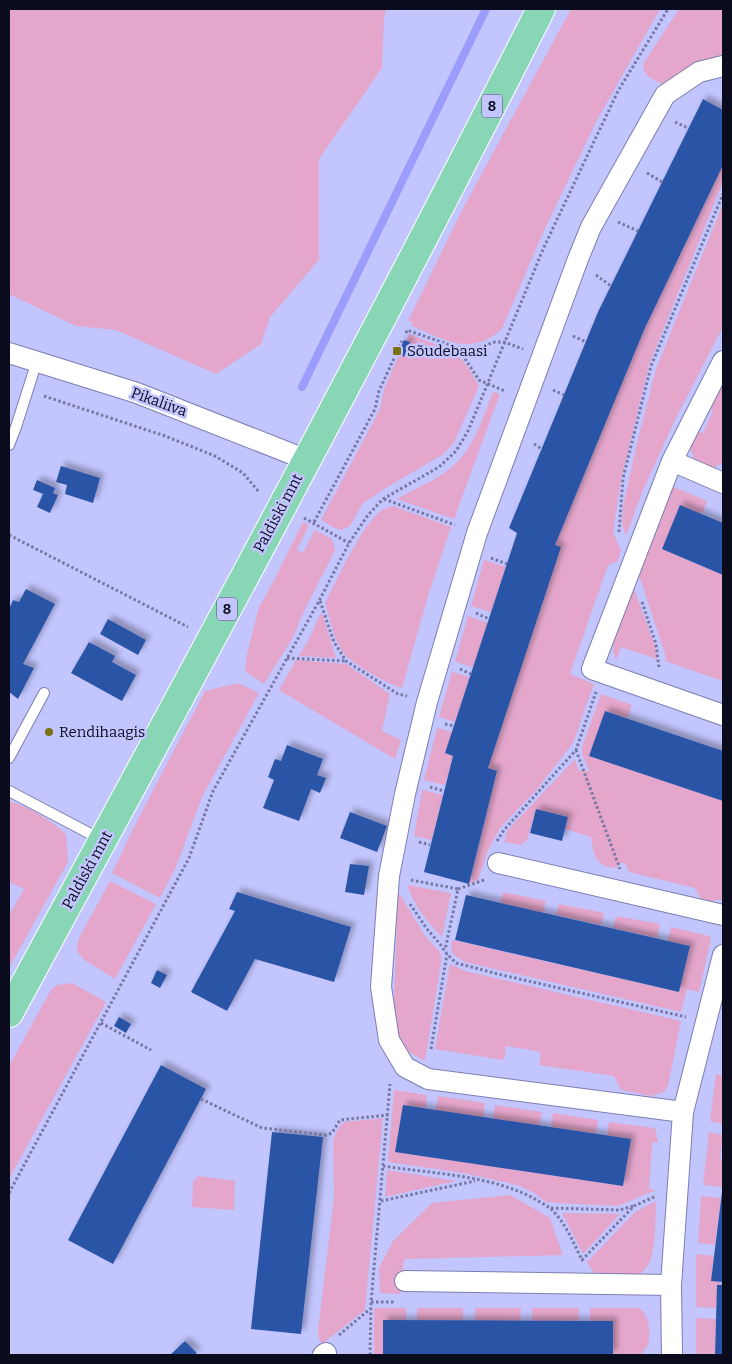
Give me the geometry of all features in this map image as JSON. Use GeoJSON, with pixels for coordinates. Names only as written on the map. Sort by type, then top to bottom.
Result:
{"type":"FeatureCollection","features":[{"type":"Feature","properties":{"kind":"main road","name":"Paldiski mnt"},"geometry":{"type":"LineString","coordinates":[[9,1013],[203,656],[442,204],[542,9]]}},
{"type":"Feature","properties":{"kind":"street"},"geometry":{"type":"LineString","coordinates":[[683,1112],[428,1078],[405,1067],[389,1040],[381,986],[389,876],[405,794],[427,702],[477,533],[526,400],[591,227],[665,95],[699,72],[723,66]]}},
{"type":"Feature","properties":{"kind":"street","name":"Pikaliiva"},"geometry":{"type":"LineString","coordinates":[[9,353],[137,393],[306,460]]}},
{"type":"Feature","properties":{"kind":"street"},"geometry":{"type":"LineString","coordinates":[[723,361],[672,461],[592,669],[723,715]]}},
{"type":"Feature","properties":{"kind":"street"},"geometry":{"type":"LineString","coordinates":[[672,461],[723,483]]}},
{"type":"Feature","properties":{"kind":"street"},"geometry":{"type":"LineString","coordinates":[[496,854],[629,894],[723,915]]}},
{"type":"Feature","properties":{"kind":"street"},"geometry":{"type":"LineString","coordinates":[[672,1355],[671,1284],[683,1112],[723,955]]}},
{"type":"Feature","properties":{"kind":"street"},"geometry":{"type":"LineString","coordinates":[[405,1280],[671,1284]]}},
{"type":"Feature","properties":{"kind":"lane"},"geometry":{"type":"LineString","coordinates":[[9,445],[37,362]]}},
{"type":"Feature","properties":{"kind":"lane"},"geometry":{"type":"LineString","coordinates":[[9,758],[44,693]]}},
{"type":"Feature","properties":{"kind":"lane"},"geometry":{"type":"LineString","coordinates":[[9,791],[103,840]]}},
{"type":"Feature","properties":{"kind":"path"},"geometry":{"type":"LineString","coordinates":[[9,1193],[189,858],[213,791],[319,601],[349,543],[368,515],[383,499],[439,467],[456,451],[468,431],[544,247],[618,91],[668,9]]}},
{"type":"Feature","properties":{"kind":"path"},"geometry":{"type":"LineString","coordinates":[[641,170],[662,182]]}},
{"type":"Feature","properties":{"kind":"path"},"geometry":{"type":"LineString","coordinates":[[615,231],[622,214]]}},
{"type":"Feature","properties":{"kind":"path"},"geometry":{"type":"LineString","coordinates":[[618,222],[638,231]]}},
{"type":"Feature","properties":{"kind":"path"},"geometry":{"type":"LineString","coordinates":[[592,284],[599,266]]}},
{"type":"Feature","properties":{"kind":"path"},"geometry":{"type":"LineString","coordinates":[[596,275],[611,286]]}},
{"type":"Feature","properties":{"kind":"path"},"geometry":{"type":"LineString","coordinates":[[314,522],[375,409],[379,391],[407,330],[458,348],[476,348],[495,342],[504,342],[542,357]]}},
{"type":"Feature","properties":{"kind":"path"},"geometry":{"type":"LineString","coordinates":[[570,334],[586,342]]}},
{"type":"Feature","properties":{"kind":"path"},"geometry":{"type":"LineString","coordinates":[[458,348],[480,380],[526,400]]}},
{"type":"Feature","properties":{"kind":"path"},"geometry":{"type":"LineString","coordinates":[[28,391],[165,436],[215,456],[243,473],[259,492]]}},
{"type":"Feature","properties":{"kind":"path"},"geometry":{"type":"LineString","coordinates":[[383,499],[477,533]]}},
{"type":"Feature","properties":{"kind":"path"},"geometry":{"type":"LineString","coordinates":[[304,518],[349,543]]}},
{"type":"Feature","properties":{"kind":"path"},"geometry":{"type":"LineString","coordinates":[[9,535],[188,628]]}},
{"type":"Feature","properties":{"kind":"path"},"geometry":{"type":"LineString","coordinates":[[319,601],[334,642],[346,661],[398,694],[427,702]]}},
{"type":"Feature","properties":{"kind":"path"},"geometry":{"type":"LineString","coordinates":[[287,658],[346,661]]}},
{"type":"Feature","properties":{"kind":"path"},"geometry":{"type":"LineString","coordinates":[[496,854],[504,830],[576,750],[603,673]]}},
{"type":"Feature","properties":{"kind":"path"},"geometry":{"type":"LineString","coordinates":[[576,750],[629,894]]}},
{"type":"Feature","properties":{"kind":"path"},"geometry":{"type":"LineString","coordinates":[[428,787],[444,791]]}},
{"type":"Feature","properties":{"kind":"path"},"geometry":{"type":"LineString","coordinates":[[403,878],[458,889],[444,950]]}},
{"type":"Feature","properties":{"kind":"path"},"geometry":{"type":"LineString","coordinates":[[406,897],[427,929],[456,963],[706,1022]]}},
{"type":"Feature","properties":{"kind":"path"},"geometry":{"type":"LineString","coordinates":[[431,1049],[447,954]]}},
{"type":"Feature","properties":{"kind":"path"},"geometry":{"type":"LineString","coordinates":[[101,1023],[151,1050]]}},
{"type":"Feature","properties":{"kind":"path"},"geometry":{"type":"LineString","coordinates":[[370,1355],[371,1308],[390,1084],[395,1084]]}},
{"type":"Feature","properties":{"kind":"path"},"geometry":{"type":"LineString","coordinates":[[201,1099],[262,1128],[326,1135],[332,1133],[340,1120],[388,1115]]}},
{"type":"Feature","properties":{"kind":"path"},"geometry":{"type":"LineString","coordinates":[[383,1166],[477,1180],[518,1191],[551,1208],[558,1216],[582,1260],[634,1206]]}},
{"type":"Feature","properties":{"kind":"path"},"geometry":{"type":"LineString","coordinates":[[381,1201],[477,1180]]}},
{"type":"Feature","properties":{"kind":"path"},"geometry":{"type":"LineString","coordinates":[[551,1208],[619,1210],[634,1206],[656,1196],[677,1194]]}},
{"type":"Feature","properties":{"kind":"path"},"geometry":{"type":"LineString","coordinates":[[324,1354],[338,1335],[371,1308]]}},
{"type":"Feature","properties":{"kind":"shaded area"},"geometry":{"type":"Polygon","coordinates":[[[9,9],[386,9],[382,68],[319,159],[319,260],[270,317],[261,344],[216,374],[116,330],[76,326],[9,294],[9,9]]]}},
{"type":"Feature","properties":{"kind":"shaded area"},"geometry":{"type":"Polygon","coordinates":[[[571,9],[660,9],[597,120],[542,235],[502,329],[480,342],[469,344],[447,340],[412,326],[413,322],[408,321],[461,212],[571,9]]]}},
{"type":"Feature","properties":{"kind":"shaded area"},"geometry":{"type":"Polygon","coordinates":[[[679,9],[723,9],[723,54],[690,67],[662,84],[646,74],[643,64],[679,9]]]}},
{"type":"Feature","properties":{"kind":"shaded area"},"geometry":{"type":"Polygon","coordinates":[[[723,165],[723,182],[649,365],[621,480],[613,532],[621,551],[618,561],[608,565],[570,674],[594,684],[573,743],[538,788],[500,828],[489,848],[478,880],[469,884],[497,772],[488,768],[560,547],[555,545],[644,330],[723,165]]]}},
{"type":"Feature","properties":{"kind":"shaded area"},"geometry":{"type":"Polygon","coordinates":[[[723,204],[723,327],[676,418],[643,490],[626,536],[622,524],[623,507],[656,369],[723,204]]]}},
{"type":"Feature","properties":{"kind":"shaded area"},"geometry":{"type":"Polygon","coordinates":[[[409,334],[453,351],[466,364],[479,386],[454,443],[442,455],[363,503],[350,526],[341,530],[335,528],[321,520],[380,409],[384,389],[399,355],[404,356],[410,343],[406,340],[409,334]]]}},
{"type":"Feature","properties":{"kind":"shaded area"},"geometry":{"type":"Polygon","coordinates":[[[723,377],[723,462],[709,468],[694,460],[690,447],[696,430],[703,433],[713,410],[708,406],[723,377]]]}},
{"type":"Feature","properties":{"kind":"shaded area"},"geometry":{"type":"Polygon","coordinates":[[[493,392],[500,394],[454,519],[397,499],[440,476],[460,459],[477,432],[493,392]]]}},
{"type":"Feature","properties":{"kind":"shaded area"},"geometry":{"type":"Polygon","coordinates":[[[674,487],[707,501],[702,514],[680,505],[662,549],[723,575],[723,681],[665,661],[666,657],[638,572],[667,494],[674,487]]]}},
{"type":"Feature","properties":{"kind":"shaded area"},"geometry":{"type":"Polygon","coordinates":[[[393,506],[451,527],[428,596],[402,688],[370,673],[346,656],[336,640],[325,603],[366,527],[382,510],[393,506]]]}},
{"type":"Feature","properties":{"kind":"shaded area"},"geometry":{"type":"Polygon","coordinates":[[[303,522],[309,525],[297,550],[303,553],[315,530],[332,539],[335,551],[292,639],[264,684],[245,671],[247,654],[259,607],[303,522]]]}},
{"type":"Feature","properties":{"kind":"shaded area"},"geometry":{"type":"Polygon","coordinates":[[[484,560],[506,567],[491,612],[471,606],[484,560]]]}},
{"type":"Feature","properties":{"kind":"shaded area"},"geometry":{"type":"Polygon","coordinates":[[[633,586],[655,646],[657,659],[621,647],[616,660],[613,650],[614,640],[633,586]]]}},
{"type":"Feature","properties":{"kind":"shaded area"},"geometry":{"type":"Polygon","coordinates":[[[320,614],[323,615],[336,658],[299,656],[310,637],[320,614]]]}},
{"type":"Feature","properties":{"kind":"shaded area"},"geometry":{"type":"Polygon","coordinates":[[[468,616],[488,623],[473,667],[455,662],[468,616]]]}},
{"type":"Feature","properties":{"kind":"shaded area"},"geometry":{"type":"Polygon","coordinates":[[[296,660],[346,664],[390,694],[382,731],[401,740],[395,759],[279,690],[296,660]]]}},
{"type":"Feature","properties":{"kind":"shaded area"},"geometry":{"type":"Polygon","coordinates":[[[452,672],[470,677],[455,722],[439,717],[452,672]]]}},
{"type":"Feature","properties":{"kind":"shaded area"},"geometry":{"type":"Polygon","coordinates":[[[238,683],[259,693],[202,797],[176,867],[160,898],[112,873],[205,691],[238,683]]]}},
{"type":"Feature","properties":{"kind":"shaded area"},"geometry":{"type":"Polygon","coordinates":[[[601,694],[632,705],[627,718],[605,711],[590,756],[723,801],[723,899],[703,903],[695,888],[629,872],[625,863],[616,863],[618,868],[600,863],[593,850],[591,837],[565,829],[567,817],[536,809],[527,840],[520,845],[504,842],[507,831],[575,759],[579,771],[589,771],[582,754],[582,747],[601,694]]]}},
{"type":"Feature","properties":{"kind":"shaded area"},"geometry":{"type":"Polygon","coordinates":[[[437,728],[452,732],[445,753],[453,756],[445,785],[424,780],[437,728]]]}},
{"type":"Feature","properties":{"kind":"shaded area"},"geometry":{"type":"Polygon","coordinates":[[[422,790],[443,795],[432,840],[414,836],[422,790]]]}},
{"type":"Feature","properties":{"kind":"shaded area"},"geometry":{"type":"Polygon","coordinates":[[[9,801],[39,814],[66,834],[68,862],[9,968],[9,915],[24,889],[9,882],[9,801]]]}},
{"type":"Feature","properties":{"kind":"shaded area"},"geometry":{"type":"Polygon","coordinates":[[[110,881],[156,904],[115,979],[83,959],[77,951],[78,940],[110,881]]]}},
{"type":"Feature","properties":{"kind":"shaded area"},"geometry":{"type":"Polygon","coordinates":[[[407,885],[451,893],[442,937],[422,913],[407,885]]]}},
{"type":"Feature","properties":{"kind":"shaded area"},"geometry":{"type":"Polygon","coordinates":[[[398,891],[425,936],[442,957],[425,1061],[409,1052],[401,1042],[398,1034],[394,997],[398,891]]]}},
{"type":"Feature","properties":{"kind":"shaded area"},"geometry":{"type":"Polygon","coordinates":[[[503,892],[546,901],[543,913],[501,903],[503,892]]]}},
{"type":"Feature","properties":{"kind":"shaded area"},"geometry":{"type":"Polygon","coordinates":[[[559,904],[604,913],[601,925],[556,915],[559,904]]]}},
{"type":"Feature","properties":{"kind":"shaded area"},"geometry":{"type":"Polygon","coordinates":[[[616,916],[660,924],[657,938],[613,928],[616,916]]]}},
{"type":"Feature","properties":{"kind":"shaded area"},"geometry":{"type":"Polygon","coordinates":[[[671,927],[709,936],[711,939],[699,992],[687,989],[681,1012],[465,962],[455,956],[451,948],[452,940],[679,992],[690,946],[668,941],[671,927]]]}},
{"type":"Feature","properties":{"kind":"shaded area"},"geometry":{"type":"Polygon","coordinates":[[[450,964],[465,971],[681,1021],[668,1086],[664,1092],[651,1096],[621,1090],[614,1076],[539,1065],[541,1052],[506,1046],[504,1060],[435,1049],[450,964]]]}},
{"type":"Feature","properties":{"kind":"shaded area"},"geometry":{"type":"Polygon","coordinates":[[[72,983],[106,1002],[9,1179],[9,1066],[51,990],[57,985],[72,983]]]}},
{"type":"Feature","properties":{"kind":"shaded area"},"geometry":{"type":"Polygon","coordinates":[[[716,1074],[723,1076],[723,1124],[710,1121],[716,1074]]]}},
{"type":"Feature","properties":{"kind":"shaded area"},"geometry":{"type":"Polygon","coordinates":[[[394,1090],[427,1095],[426,1108],[403,1105],[396,1152],[623,1186],[631,1139],[607,1136],[609,1122],[655,1128],[658,1142],[652,1143],[649,1189],[656,1190],[618,1206],[546,1202],[520,1186],[463,1173],[388,1162],[394,1090]]]}},
{"type":"Feature","properties":{"kind":"shaded area"},"geometry":{"type":"Polygon","coordinates":[[[438,1096],[485,1103],[483,1117],[436,1110],[438,1096]]]}},
{"type":"Feature","properties":{"kind":"shaded area"},"geometry":{"type":"Polygon","coordinates":[[[495,1105],[542,1112],[539,1126],[493,1119],[495,1105]]]}},
{"type":"Feature","properties":{"kind":"shaded area"},"geometry":{"type":"Polygon","coordinates":[[[553,1113],[598,1120],[596,1134],[551,1127],[553,1113]]]}},
{"type":"Feature","properties":{"kind":"shaded area"},"geometry":{"type":"Polygon","coordinates":[[[383,1118],[365,1310],[322,1344],[318,1331],[334,1197],[333,1141],[337,1130],[344,1122],[383,1118]]]}},
{"type":"Feature","properties":{"kind":"shaded area"},"geometry":{"type":"Polygon","coordinates":[[[709,1132],[723,1135],[720,1159],[723,1160],[723,1187],[703,1185],[709,1132]]]}},
{"type":"Feature","properties":{"kind":"shaded area"},"geometry":{"type":"Polygon","coordinates":[[[387,1170],[456,1181],[385,1197],[387,1170]]]}},
{"type":"Feature","properties":{"kind":"shaded area"},"geometry":{"type":"Polygon","coordinates":[[[199,1176],[235,1181],[234,1210],[192,1207],[193,1181],[199,1176]]]}},
{"type":"Feature","properties":{"kind":"shaded area"},"geometry":{"type":"Polygon","coordinates":[[[510,1195],[550,1218],[563,1255],[404,1259],[400,1294],[380,1293],[379,1268],[393,1241],[432,1203],[510,1195]]]}},
{"type":"Feature","properties":{"kind":"shaded area"},"geometry":{"type":"Polygon","coordinates":[[[701,1196],[721,1198],[715,1245],[698,1243],[701,1196]]]}},
{"type":"Feature","properties":{"kind":"shaded area"},"geometry":{"type":"Polygon","coordinates":[[[656,1201],[654,1242],[650,1262],[645,1270],[635,1275],[596,1276],[587,1262],[635,1212],[656,1201]]]}},
{"type":"Feature","properties":{"kind":"shaded area"},"geometry":{"type":"Polygon","coordinates":[[[562,1213],[620,1214],[583,1254],[562,1213]]]}},
{"type":"Feature","properties":{"kind":"shaded area"},"geometry":{"type":"Polygon","coordinates":[[[696,1254],[714,1256],[711,1281],[720,1282],[716,1308],[696,1307],[696,1254]]]}},
{"type":"Feature","properties":{"kind":"shaded area"},"geometry":{"type":"Polygon","coordinates":[[[374,1308],[406,1308],[406,1320],[383,1320],[383,1355],[374,1355],[374,1308]]]}},
{"type":"Feature","properties":{"kind":"shaded area"},"geometry":{"type":"Polygon","coordinates":[[[417,1308],[463,1308],[463,1321],[417,1320],[417,1308]]]}},
{"type":"Feature","properties":{"kind":"shaded area"},"geometry":{"type":"Polygon","coordinates":[[[475,1308],[521,1308],[520,1321],[475,1321],[475,1308]]]}},
{"type":"Feature","properties":{"kind":"shaded area"},"geometry":{"type":"Polygon","coordinates":[[[532,1308],[579,1308],[579,1321],[532,1321],[532,1308]]]}},
{"type":"Feature","properties":{"kind":"shaded area"},"geometry":{"type":"Polygon","coordinates":[[[590,1308],[638,1308],[642,1310],[647,1317],[649,1341],[641,1355],[613,1355],[613,1321],[590,1321],[590,1308]]]}},
{"type":"Feature","properties":{"kind":"shaded area"},"geometry":{"type":"Polygon","coordinates":[[[696,1318],[716,1319],[715,1355],[696,1355],[696,1318]]]}},
{"type":"Feature","properties":{"kind":"building"},"geometry":{"type":"Polygon","coordinates":[[[703,99],[723,110],[723,165],[644,330],[555,545],[561,547],[488,768],[497,771],[469,884],[424,872],[453,756],[445,753],[517,533],[509,528],[598,312],[703,99]]]}},
{"type":"Feature","properties":{"kind":"building"},"geometry":{"type":"Polygon","coordinates":[[[404,340],[410,342],[404,357],[398,354],[404,340]]]}},
{"type":"Feature","properties":{"kind":"building"},"geometry":{"type":"Polygon","coordinates":[[[61,466],[100,478],[93,503],[65,494],[67,485],[56,482],[61,466]]]}},
{"type":"Feature","properties":{"kind":"building"},"geometry":{"type":"Polygon","coordinates":[[[37,480],[55,488],[53,493],[58,495],[50,513],[37,507],[43,494],[33,490],[37,480]]]}},
{"type":"Feature","properties":{"kind":"building"},"geometry":{"type":"Polygon","coordinates":[[[680,505],[723,523],[723,575],[662,549],[680,505]]]}},
{"type":"Feature","properties":{"kind":"building"},"geometry":{"type":"Polygon","coordinates":[[[26,589],[55,604],[23,664],[34,668],[18,699],[9,692],[9,609],[13,600],[19,602],[26,589]]]}},
{"type":"Feature","properties":{"kind":"building"},"geometry":{"type":"Polygon","coordinates":[[[108,619],[146,640],[138,655],[100,634],[108,619]]]}},
{"type":"Feature","properties":{"kind":"building"},"geometry":{"type":"Polygon","coordinates":[[[89,642],[115,656],[112,662],[136,675],[122,701],[71,673],[89,642]]]}},
{"type":"Feature","properties":{"kind":"building"},"geometry":{"type":"Polygon","coordinates":[[[605,711],[723,751],[723,801],[589,756],[605,711]]]}},
{"type":"Feature","properties":{"kind":"building"},"geometry":{"type":"Polygon","coordinates":[[[287,745],[323,759],[317,775],[326,778],[320,793],[311,789],[299,821],[263,808],[274,780],[268,777],[275,759],[281,761],[287,745]]]}},
{"type":"Feature","properties":{"kind":"building"},"geometry":{"type":"Polygon","coordinates":[[[536,809],[568,817],[562,841],[530,833],[536,809]]]}},
{"type":"Feature","properties":{"kind":"building"},"geometry":{"type":"Polygon","coordinates":[[[350,812],[387,826],[377,852],[340,838],[350,812]]]}},
{"type":"Feature","properties":{"kind":"building"},"geometry":{"type":"Polygon","coordinates":[[[350,864],[369,866],[364,895],[345,892],[350,864]]]}},
{"type":"Feature","properties":{"kind":"building"},"geometry":{"type":"Polygon","coordinates":[[[237,892],[351,927],[334,982],[255,959],[227,1011],[191,992],[235,911],[229,909],[237,892]]]}},
{"type":"Feature","properties":{"kind":"building"},"geometry":{"type":"Polygon","coordinates":[[[466,895],[690,946],[679,992],[455,940],[466,895]]]}},
{"type":"Feature","properties":{"kind":"building"},"geometry":{"type":"Polygon","coordinates":[[[157,970],[167,975],[160,988],[151,983],[157,970]]]}},
{"type":"Feature","properties":{"kind":"building"},"geometry":{"type":"Polygon","coordinates":[[[119,1017],[131,1024],[126,1033],[114,1026],[119,1017]]]}},
{"type":"Feature","properties":{"kind":"building"},"geometry":{"type":"Polygon","coordinates":[[[161,1065],[206,1089],[113,1264],[68,1240],[161,1065]]]}},
{"type":"Feature","properties":{"kind":"building"},"geometry":{"type":"Polygon","coordinates":[[[403,1105],[631,1139],[623,1186],[395,1152],[403,1105]]]}},
{"type":"Feature","properties":{"kind":"building"},"geometry":{"type":"Polygon","coordinates":[[[272,1132],[323,1137],[301,1334],[251,1329],[272,1132]]]}},
{"type":"Feature","properties":{"kind":"building"},"geometry":{"type":"Polygon","coordinates":[[[723,1192],[723,1282],[711,1281],[723,1192]]]}},
{"type":"Feature","properties":{"kind":"building"},"geometry":{"type":"Polygon","coordinates":[[[717,1285],[723,1285],[723,1355],[715,1355],[717,1285]]]}},
{"type":"Feature","properties":{"kind":"building"},"geometry":{"type":"Polygon","coordinates":[[[383,1320],[613,1321],[613,1355],[383,1355],[383,1320]]]}},
{"type":"Feature","properties":{"kind":"building"},"geometry":{"type":"Polygon","coordinates":[[[185,1341],[197,1353],[194,1355],[170,1355],[185,1341]]]}},
{"type":"Feature","properties":{"kind":"waterway"},"geometry":{"type":"LineString","coordinates":[[302,387],[486,9]]}},
{"type":"Feature","properties":{"kind":"place","name":"Sõudebaasi"},"geometry":{"type":"Point","coordinates":[397,351]}},
{"type":"Feature","properties":{"kind":"place","name":"Rendihaagis"},"geometry":{"type":"Point","coordinates":[49,732]}}]}
